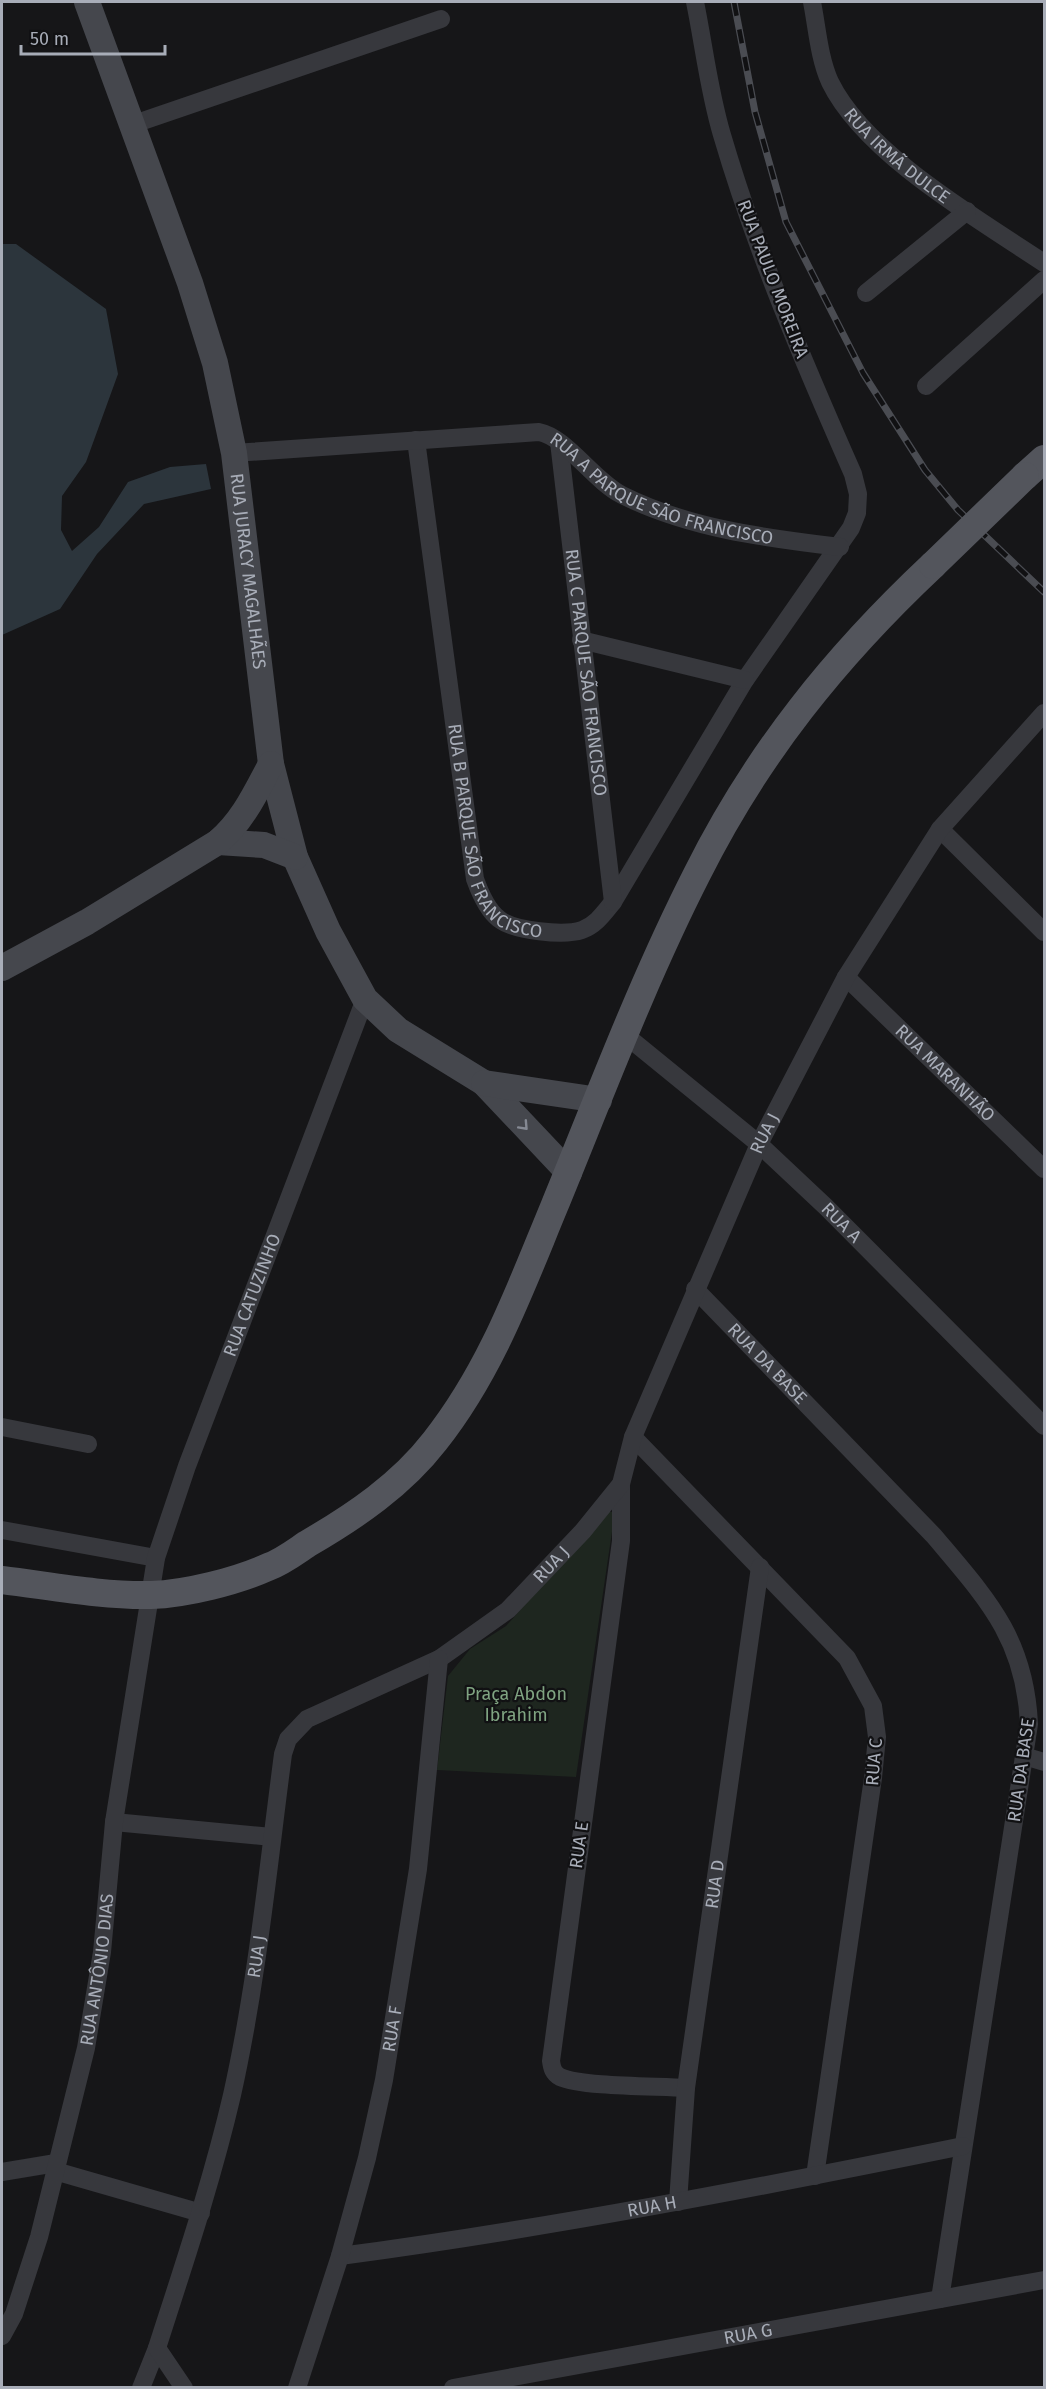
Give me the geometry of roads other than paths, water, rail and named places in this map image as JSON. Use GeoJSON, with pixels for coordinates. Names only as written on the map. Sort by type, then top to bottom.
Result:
{"type":"FeatureCollection","features":[{"type":"Feature","properties":{"kind":"main road"},"geometry":{"type":"LineString","coordinates":[[2,1580],[79,1590],[152,1595],[213,1584],[269,1567],[350,1519],[392,1487],[434,1443],[466,1398],[497,1344],[599,1100],[624,1034],[697,873],[760,764],[784,727],[842,657],[933,565],[1035,468]]}},
{"type":"Feature","properties":{"kind":"street","name":"RUA JURACY MAGALHÃES"},"geometry":{"type":"LineString","coordinates":[[87,2],[208,340],[234,453],[271,764],[295,857],[328,931],[365,999],[399,1030],[484,1083]]}},
{"type":"Feature","properties":{"kind":"street","name":"RUA PAULO MOREIRA"},"geometry":{"type":"LineString","coordinates":[[695,2],[721,133],[751,224],[794,335],[853,474],[858,494],[857,513],[840,547]]}},
{"type":"Feature","properties":{"kind":"street","name":"RUA IRMÃ DULCE"},"geometry":{"type":"LineString","coordinates":[[812,2],[823,58],[829,79],[838,97],[887,152],[968,212],[1044,263]]}},
{"type":"Feature","properties":{"kind":"street"},"geometry":{"type":"LineString","coordinates":[[131,125],[441,19]]}},
{"type":"Feature","properties":{"kind":"street"},"geometry":{"type":"LineString","coordinates":[[866,292],[968,212]]}},
{"type":"Feature","properties":{"kind":"street"},"geometry":{"type":"LineString","coordinates":[[926,386],[1044,280]]}},
{"type":"Feature","properties":{"kind":"street","name":"RUA A PARQUE SÃO FRANCISCO"},"geometry":{"type":"LineString","coordinates":[[234,453],[539,432],[559,442],[589,471],[622,495],[683,519],[767,538],[840,547]]}},
{"type":"Feature","properties":{"kind":"street","name":"RUA B PARQUE SÃO FRANCISCO"},"geometry":{"type":"LineString","coordinates":[[416,440],[475,879],[481,894],[499,919],[515,927],[559,932],[581,930],[597,921],[613,902],[745,680],[840,547]]}},
{"type":"Feature","properties":{"kind":"street","name":"RUA C PARQUE SÃO FRANCISCO"},"geometry":{"type":"LineString","coordinates":[[559,442],[613,902]]}},
{"type":"Feature","properties":{"kind":"street"},"geometry":{"type":"LineString","coordinates":[[581,640],[745,680]]}},
{"type":"Feature","properties":{"kind":"street","name":"RUA J"},"geometry":{"type":"LineString","coordinates":[[141,2388],[157,2348],[201,2213],[232,2096],[249,2013],[283,1754],[288,1739],[307,1719],[439,1659],[508,1610],[583,1531],[621,1484],[633,1437],[759,1144],[846,977],[940,829],[1044,713]]}},
{"type":"Feature","properties":{"kind":"street"},"geometry":{"type":"LineString","coordinates":[[2,968],[87,922],[218,842],[231,831],[244,813],[271,764]]}},
{"type":"Feature","properties":{"kind":"street"},"geometry":{"type":"LineString","coordinates":[[940,829],[1044,932]]}},
{"type":"Feature","properties":{"kind":"street"},"geometry":{"type":"LineString","coordinates":[[218,842],[264,845],[295,857]]}},
{"type":"Feature","properties":{"kind":"street","name":"RUA MARANHÃO"},"geometry":{"type":"LineString","coordinates":[[846,977],[1044,1169]]}},
{"type":"Feature","properties":{"kind":"street","name":"RUA CATUZINHO"},"geometry":{"type":"LineString","coordinates":[[152,1595],[156,1558],[187,1466],[365,999]]}},
{"type":"Feature","properties":{"kind":"street","name":"RUA A"},"geometry":{"type":"LineString","coordinates":[[624,1034],[759,1144],[826,1207],[1044,1426]]}},
{"type":"Feature","properties":{"kind":"street"},"geometry":{"type":"LineString","coordinates":[[484,1083],[599,1100]]}},
{"type":"Feature","properties":{"kind":"street"},"geometry":{"type":"LineString","coordinates":[[484,1083],[569,1173]]}},
{"type":"Feature","properties":{"kind":"street","name":"RUA DA BASE"},"geometry":{"type":"LineString","coordinates":[[695,1289],[934,1536],[1001,1622],[1018,1655],[1028,1693],[1029,1724],[940,2299]]}},
{"type":"Feature","properties":{"kind":"street"},"geometry":{"type":"LineString","coordinates":[[2,1426],[88,1444]]}},
{"type":"Feature","properties":{"kind":"street","name":"RUA C"},"geometry":{"type":"LineString","coordinates":[[633,1437],[847,1658],[873,1706],[878,1737],[815,2176]]}},
{"type":"Feature","properties":{"kind":"street","name":"RUA E"},"geometry":{"type":"LineString","coordinates":[[621,1484],[621,1541],[551,2061],[554,2072],[559,2076],[577,2081],[686,2088]]}},
{"type":"Feature","properties":{"kind":"street"},"geometry":{"type":"LineString","coordinates":[[2,1530],[156,1558]]}},
{"type":"Feature","properties":{"kind":"street","name":"RUA D"},"geometry":{"type":"LineString","coordinates":[[678,2202],[686,2088],[760,1567]]}},
{"type":"Feature","properties":{"kind":"street","name":"RUA ANTÔNIO DIAS"},"geometry":{"type":"LineString","coordinates":[[2,2336],[39,2237],[86,2048],[100,1963],[114,1822],[152,1595]]}},
{"type":"Feature","properties":{"kind":"street","name":"RUA F"},"geometry":{"type":"LineString","coordinates":[[297,2388],[340,2256],[367,2158],[384,2080],[418,1869],[439,1659]]}},
{"type":"Feature","properties":{"kind":"street"},"geometry":{"type":"LineString","coordinates":[[1024,1756],[1044,1762]]}},
{"type":"Feature","properties":{"kind":"street"},"geometry":{"type":"LineString","coordinates":[[114,1822],[272,1837]]}},
{"type":"Feature","properties":{"kind":"street","name":"RUA H"},"geometry":{"type":"LineString","coordinates":[[340,2256],[482,2237],[678,2202],[963,2146]]}},
{"type":"Feature","properties":{"kind":"street"},"geometry":{"type":"LineString","coordinates":[[2,2172],[56,2167],[201,2213]]}},
{"type":"Feature","properties":{"kind":"street","name":"RUA G"},"geometry":{"type":"LineString","coordinates":[[459,2387],[1044,2280]]}},
{"type":"Feature","properties":{"kind":"street"},"geometry":{"type":"LineString","coordinates":[[157,2348],[184,2388]]}},
{"type":"Feature","properties":{"kind":"railway"},"geometry":{"type":"LineString","coordinates":[[734,2],[755,112],[786,222],[863,373],[925,470],[958,510],[1044,592]]}},
{"type":"Feature","properties":{"kind":"park label","name":"Praça Abdon Ibrahim"},"geometry":{"type":"Point","coordinates":[516,1704]}}]}
